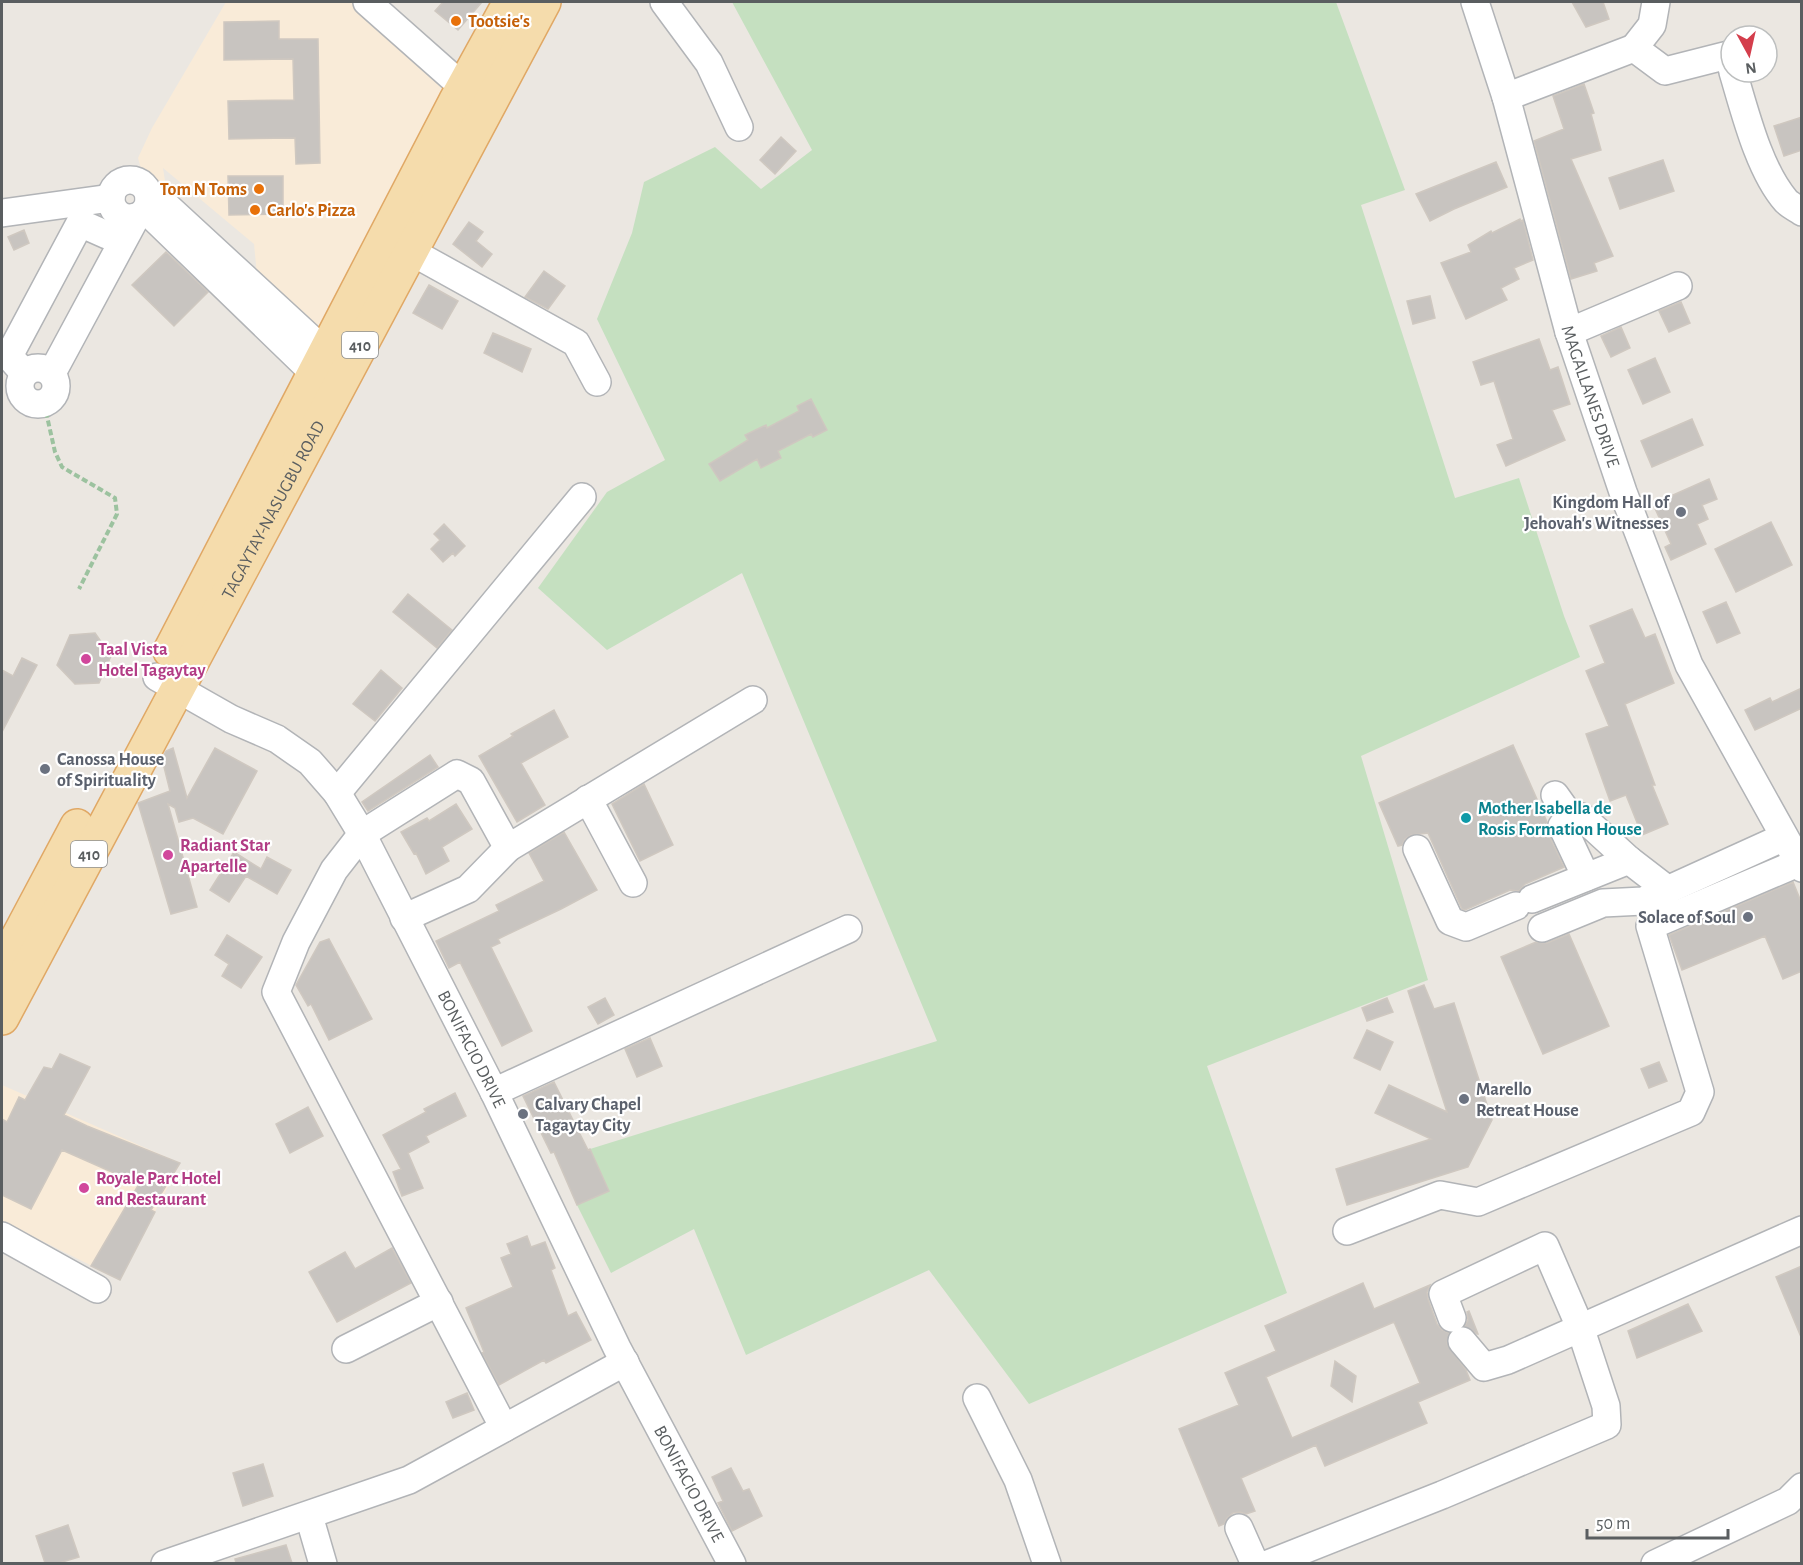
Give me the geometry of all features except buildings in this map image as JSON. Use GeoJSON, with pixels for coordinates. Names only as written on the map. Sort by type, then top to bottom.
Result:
{"type":"FeatureCollection","features":[{"type":"Feature","properties":{"kind":"main road","name":"TAGAYTAY-NASUGBU ROAD"},"geometry":{"type":"LineString","coordinates":[[2,1018],[320,363],[463,87],[510,2]]}},
{"type":"Feature","properties":{"kind":"main road","name":"TAGAYTAY-NASUGBU ROAD"},"geometry":{"type":"LineString","coordinates":[[2,967],[166,683],[410,251],[544,2]]}},
{"type":"Feature","properties":{"kind":"street"},"geometry":{"type":"LineString","coordinates":[[367,2],[463,87]]}},
{"type":"Feature","properties":{"kind":"street"},"geometry":{"type":"LineString","coordinates":[[664,2],[709,63],[739,127]]}},
{"type":"Feature","properties":{"kind":"street","name":"MAGALLANES DRIVE"},"geometry":{"type":"LineString","coordinates":[[1475,2],[1506,97],[1569,332],[1604,440],[1689,665],[1800,865]]}},
{"type":"Feature","properties":{"kind":"street"},"geometry":{"type":"LineString","coordinates":[[1506,97],[1634,48],[1652,25],[1656,2]]}},
{"type":"Feature","properties":{"kind":"street"},"geometry":{"type":"LineString","coordinates":[[1634,48],[1665,70],[1719,56]]}},
{"type":"Feature","properties":{"kind":"street"},"geometry":{"type":"LineString","coordinates":[[1737,84],[1750,128],[1771,180],[1788,203],[1802,212]]}},
{"type":"Feature","properties":{"kind":"street"},"geometry":{"type":"LineString","coordinates":[[37,371],[9,356],[80,223],[128,212],[161,201],[320,363]]}},
{"type":"Feature","properties":{"kind":"street"},"geometry":{"type":"LineString","coordinates":[[2,213],[128,212]]}},
{"type":"Feature","properties":{"kind":"street"},"geometry":{"type":"LineString","coordinates":[[44,403],[32,403],[23,396],[19,385],[37,371],[128,212]]}},
{"type":"Feature","properties":{"kind":"street"},"geometry":{"type":"LineString","coordinates":[[410,251],[576,343],[597,382]]}},
{"type":"Feature","properties":{"kind":"street"},"geometry":{"type":"LineString","coordinates":[[1569,332],[1678,285]]}},
{"type":"Feature","properties":{"kind":"street"},"geometry":{"type":"LineString","coordinates":[[337,793],[582,497]]}},
{"type":"Feature","properties":{"kind":"street","name":"BONIFACIO DRIVE"},"geometry":{"type":"LineString","coordinates":[[166,683],[231,719],[277,739],[310,762],[337,793],[362,834],[494,1092],[625,1362],[732,1563]]}},
{"type":"Feature","properties":{"kind":"street"},"geometry":{"type":"LineString","coordinates":[[404,918],[468,889],[508,848],[753,700]]}},
{"type":"Feature","properties":{"kind":"street"},"geometry":{"type":"LineString","coordinates":[[504,1428],[276,992],[296,942],[334,870],[362,834],[457,774],[471,781],[508,848]]}},
{"type":"Feature","properties":{"kind":"street"},"geometry":{"type":"LineString","coordinates":[[588,800],[633,883]]}},
{"type":"Feature","properties":{"kind":"street"},"geometry":{"type":"LineString","coordinates":[[1586,877],[1562,826],[1562,805],[1582,817],[1629,860],[1668,890]]}},
{"type":"Feature","properties":{"kind":"street"},"geometry":{"type":"LineString","coordinates":[[1542,928],[1603,903],[1643,901],[1784,837]]}},
{"type":"Feature","properties":{"kind":"street"},"geometry":{"type":"LineString","coordinates":[[1418,849],[1450,921],[1466,927],[1629,860]]}},
{"type":"Feature","properties":{"kind":"street"},"geometry":{"type":"LineString","coordinates":[[1347,1231],[1440,1195],[1478,1202],[1691,1112],[1700,1092],[1650,926],[1800,865]]}},
{"type":"Feature","properties":{"kind":"street"},"geometry":{"type":"LineString","coordinates":[[494,1092],[848,929]]}},
{"type":"Feature","properties":{"kind":"street"},"geometry":{"type":"LineString","coordinates":[[1268,1563],[1442,1495],[1607,1425],[1606,1406],[1580,1327],[1545,1246],[1443,1294],[1457,1329],[1484,1367],[1508,1360],[1580,1327],[1802,1230]]}},
{"type":"Feature","properties":{"kind":"street"},"geometry":{"type":"LineString","coordinates":[[2,1236],[97,1289]]}},
{"type":"Feature","properties":{"kind":"street"},"geometry":{"type":"LineString","coordinates":[[346,1348],[439,1302]]}},
{"type":"Feature","properties":{"kind":"street"},"geometry":{"type":"LineString","coordinates":[[165,1563],[309,1516],[409,1480],[625,1362]]}},
{"type":"Feature","properties":{"kind":"street"},"geometry":{"type":"LineString","coordinates":[[977,1398],[1018,1480],[1047,1563]]}},
{"type":"Feature","properties":{"kind":"street"},"geometry":{"type":"LineString","coordinates":[[1656,1563],[1788,1502],[1802,1487]]}},
{"type":"Feature","properties":{"kind":"street"},"geometry":{"type":"LineString","coordinates":[[309,1516],[323,1563]]}},
{"type":"Feature","properties":{"kind":"street"},"geometry":{"type":"LineString","coordinates":[[1239,1528],[1255,1563]]}},
{"type":"Feature","properties":{"kind":"path"},"geometry":{"type":"LineString","coordinates":[[44,403],[55,452],[62,467],[116,498],[117,514],[79,589]]}},
{"type":"Feature","properties":{"kind":"shaded area"},"geometry":{"type":"Polygon","coordinates":[[[226,2],[359,2],[454,87],[320,334],[257,275],[254,244],[163,168],[167,194],[143,176],[138,158],[152,128],[226,2]]]}},
{"type":"Feature","properties":{"kind":"shaded area","name":"Royale Parc Hotel and Restaurant"},"geometry":{"type":"Polygon","coordinates":[[[2,1085],[180,1163],[120,1280],[2,1221],[2,1085]]]}},
{"type":"Feature","properties":{"kind":"green space"},"geometry":{"type":"Polygon","coordinates":[[[732,2],[1336,2],[1405,190],[1361,205],[1455,498],[1519,478],[1564,616],[1580,657],[1361,756],[1428,980],[1207,1066],[1287,1293],[1029,1404],[929,1270],[746,1355],[694,1229],[611,1273],[577,1205],[609,1191],[590,1149],[937,1041],[742,573],[607,650],[538,588],[607,492],[665,460],[597,319],[632,233],[644,182],[715,147],[761,189],[812,150],[732,2]]]}},
{"type":"Feature","properties":{"kind":"place","name":"Tootsie's"},"geometry":{"type":"Point","coordinates":[456,21]}},
{"type":"Feature","properties":{"kind":"place","name":"Tom N Toms"},"geometry":{"type":"Point","coordinates":[259,189]}},
{"type":"Feature","properties":{"kind":"place","name":"Carlo's Pizza"},"geometry":{"type":"Point","coordinates":[255,210]}},
{"type":"Feature","properties":{"kind":"place","name":"Kingdom Hall of Jehovah's Witnesses"},"geometry":{"type":"Point","coordinates":[1681,512]}},
{"type":"Feature","properties":{"kind":"place","name":"Taal Vista Hotel Tagaytay"},"geometry":{"type":"Point","coordinates":[86,659]}},
{"type":"Feature","properties":{"kind":"place","name":"Canossa House of Spirituality"},"geometry":{"type":"Point","coordinates":[45,769]}},
{"type":"Feature","properties":{"kind":"place","name":"Mother Isabella de Rosis Formation House"},"geometry":{"type":"Point","coordinates":[1466,818]}},
{"type":"Feature","properties":{"kind":"place","name":"Radiant Star Apartelle"},"geometry":{"type":"Point","coordinates":[168,855]}},
{"type":"Feature","properties":{"kind":"place","name":"Solace of Soul"},"geometry":{"type":"Point","coordinates":[1748,917]}},
{"type":"Feature","properties":{"kind":"place","name":"Marello Retreat House"},"geometry":{"type":"Point","coordinates":[1464,1099]}},
{"type":"Feature","properties":{"kind":"place","name":"Calvary Chapel Tagaytay City"},"geometry":{"type":"Point","coordinates":[523,1114]}},
{"type":"Feature","properties":{"kind":"place","name":"Royale Parc Hotel and Restaurant"},"geometry":{"type":"Point","coordinates":[84,1188]}}]}
